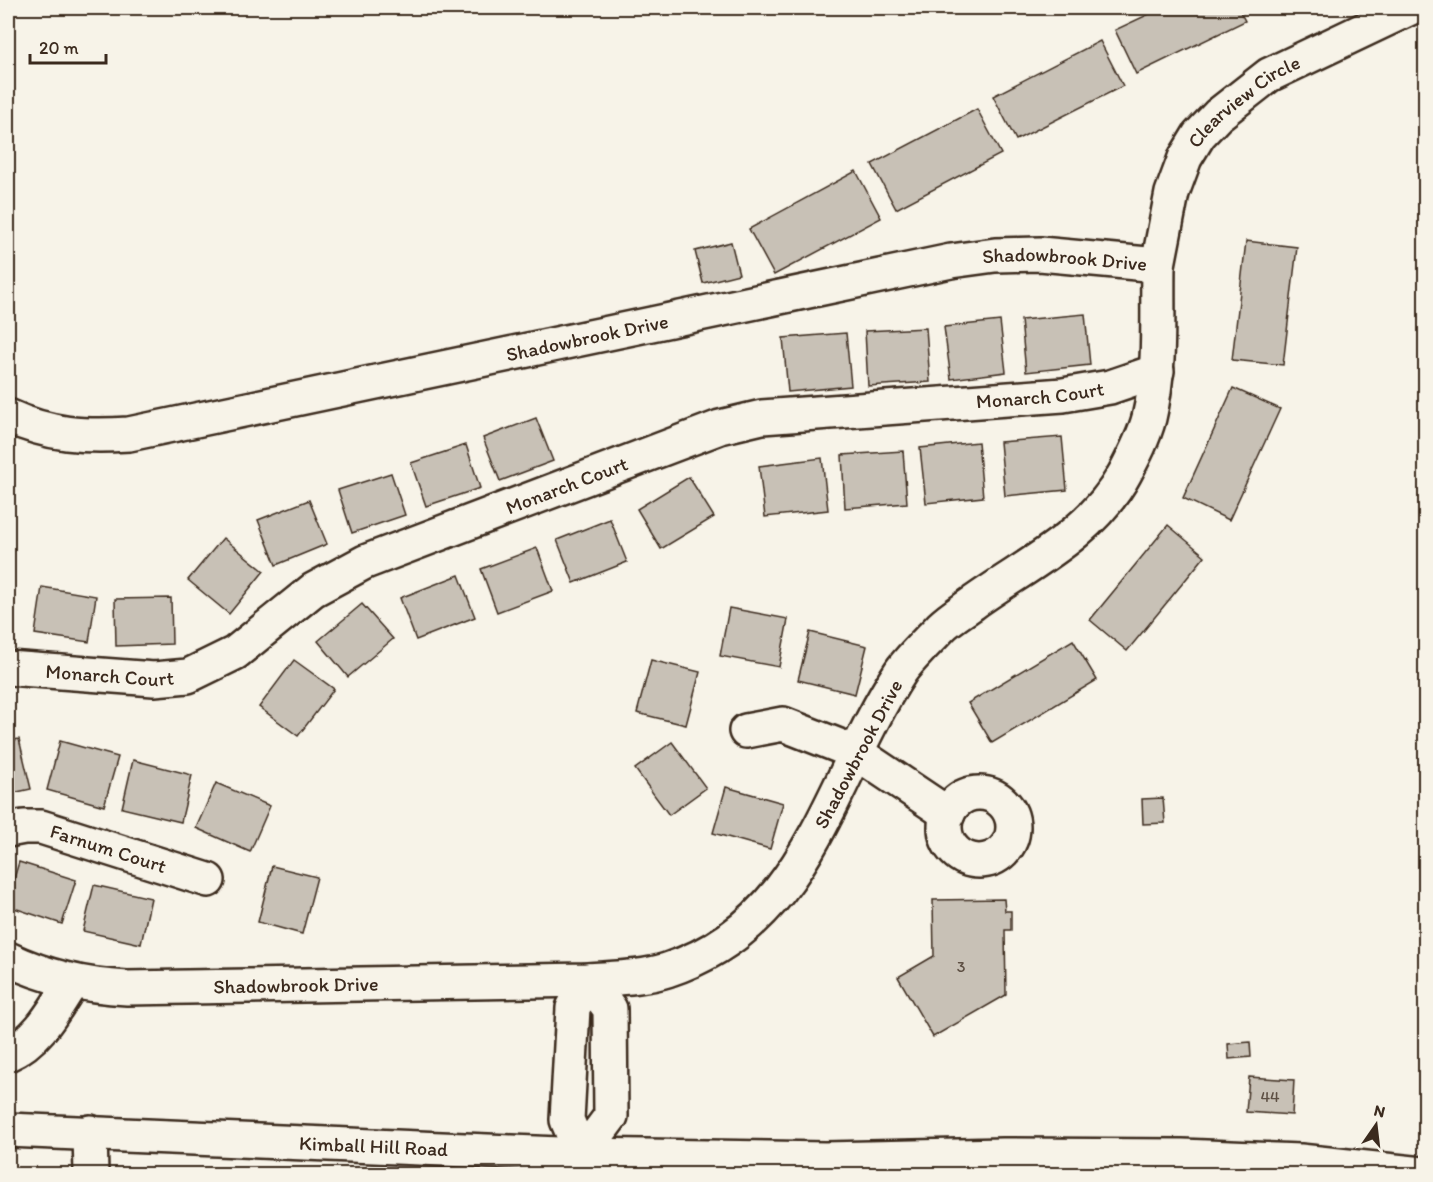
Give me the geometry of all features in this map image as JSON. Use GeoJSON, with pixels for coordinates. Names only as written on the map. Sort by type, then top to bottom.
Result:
{"type":"FeatureCollection","features":[{"type":"Feature","properties":{"kind":"street","name":"Clearview Circle"},"geometry":{"type":"LineString","coordinates":[[1158,265],[1173,193],[1185,158],[1199,135],[1218,115],[1269,75],[1410,8]]}},
{"type":"Feature","properties":{"kind":"street","name":"Shadowbrook Drive"},"geometry":{"type":"LineString","coordinates":[[8,416],[42,430],[71,435],[129,434],[951,261],[995,255],[1040,254],[1158,265],[1157,371],[1149,420],[1124,475],[1108,498],[1068,540],[991,590],[943,625],[903,669],[872,720],[821,825],[792,876],[775,899],[732,939],[704,955],[666,970],[631,978],[588,980],[128,988],[72,982],[8,959]]}},
{"type":"Feature","properties":{"kind":"street","name":"Monarch Court"},"geometry":{"type":"LineString","coordinates":[[8,668],[154,679],[188,676],[235,653],[313,591],[365,562],[720,427],[762,417],[1063,395],[1110,387],[1157,371]]}},
{"type":"Feature","properties":{"kind":"street"},"geometry":{"type":"LineString","coordinates":[[746,731],[783,724],[857,753],[948,814]]}},
{"type":"Feature","properties":{"kind":"street","name":"Farnum Court"},"geometry":{"type":"LineString","coordinates":[[8,830],[41,827],[208,880]]}},
{"type":"Feature","properties":{"kind":"street"},"geometry":{"type":"LineString","coordinates":[[588,980],[610,1009],[611,1116],[582,1155],[567,1120],[573,1008],[588,980]]}},
{"type":"Feature","properties":{"kind":"street"},"geometry":{"type":"LineString","coordinates":[[8,1053],[22,1047],[35,1037],[72,982]]}},
{"type":"Feature","properties":{"kind":"street","name":"Kimball Hill Road"},"geometry":{"type":"LineString","coordinates":[[8,1130],[582,1155],[825,1159],[1003,1155],[1182,1156],[1300,1161],[1423,1174]]}},
{"type":"Feature","properties":{"kind":"street"},"geometry":{"type":"LineString","coordinates":[[90,1132],[91,1174]]}},
{"type":"Feature","properties":{"kind":"building"},"geometry":{"type":"Polygon","coordinates":[[[1162,8],[1238,8],[1245,21],[1136,74],[1115,30],[1162,8]]]}},
{"type":"Feature","properties":{"kind":"building"},"geometry":{"type":"Polygon","coordinates":[[[1281,8],[1304,8],[1284,15],[1281,8]]]}},
{"type":"Feature","properties":{"kind":"building"},"geometry":{"type":"Polygon","coordinates":[[[1100,41],[1123,86],[1016,140],[993,96],[1100,41]]]}},
{"type":"Feature","properties":{"kind":"building"},"geometry":{"type":"Polygon","coordinates":[[[977,109],[1001,154],[896,209],[872,164],[977,109]]]}},
{"type":"Feature","properties":{"kind":"building"},"geometry":{"type":"Polygon","coordinates":[[[856,171],[881,218],[774,275],[749,229],[856,171]]]}},
{"type":"Feature","properties":{"kind":"building"},"geometry":{"type":"Polygon","coordinates":[[[1246,241],[1297,247],[1283,365],[1232,360],[1246,241]]]}},
{"type":"Feature","properties":{"kind":"building"},"geometry":{"type":"Polygon","coordinates":[[[731,242],[739,274],[703,283],[695,251],[731,242]]]}},
{"type":"Feature","properties":{"kind":"building"},"geometry":{"type":"Polygon","coordinates":[[[1085,314],[1090,365],[1026,372],[1021,320],[1085,314]]]}},
{"type":"Feature","properties":{"kind":"building"},"geometry":{"type":"Polygon","coordinates":[[[1000,321],[1006,372],[951,379],[944,327],[1000,321]]]}},
{"type":"Feature","properties":{"kind":"building"},"geometry":{"type":"Polygon","coordinates":[[[926,328],[930,382],[868,386],[865,331],[926,328]]]}},
{"type":"Feature","properties":{"kind":"building"},"geometry":{"type":"Polygon","coordinates":[[[846,333],[851,386],[788,392],[783,338],[846,333]]]}},
{"type":"Feature","properties":{"kind":"building"},"geometry":{"type":"Polygon","coordinates":[[[1233,388],[1280,409],[1229,520],[1183,498],[1233,388]]]}},
{"type":"Feature","properties":{"kind":"building"},"geometry":{"type":"Polygon","coordinates":[[[536,418],[553,461],[500,481],[483,438],[536,418]]]}},
{"type":"Feature","properties":{"kind":"building"},"geometry":{"type":"Polygon","coordinates":[[[1062,437],[1067,490],[1005,496],[1000,442],[1062,437]]]}},
{"type":"Feature","properties":{"kind":"building"},"geometry":{"type":"Polygon","coordinates":[[[978,442],[983,497],[926,503],[920,448],[978,442]]]}},
{"type":"Feature","properties":{"kind":"building"},"geometry":{"type":"Polygon","coordinates":[[[466,445],[480,488],[426,506],[411,463],[466,445]]]}},
{"type":"Feature","properties":{"kind":"building"},"geometry":{"type":"Polygon","coordinates":[[[903,451],[907,503],[845,508],[842,455],[903,451]]]}},
{"type":"Feature","properties":{"kind":"building"},"geometry":{"type":"Polygon","coordinates":[[[822,458],[828,510],[765,517],[759,466],[822,458]]]}},
{"type":"Feature","properties":{"kind":"building"},"geometry":{"type":"Polygon","coordinates":[[[391,473],[405,515],[352,533],[338,490],[391,473]]]}},
{"type":"Feature","properties":{"kind":"building"},"geometry":{"type":"Polygon","coordinates":[[[689,477],[714,517],[661,549],[637,509],[689,477]]]}},
{"type":"Feature","properties":{"kind":"building"},"geometry":{"type":"Polygon","coordinates":[[[309,500],[327,544],[276,565],[258,520],[309,500]]]}},
{"type":"Feature","properties":{"kind":"building"},"geometry":{"type":"Polygon","coordinates":[[[610,519],[627,562],[574,583],[557,540],[610,519]]]}},
{"type":"Feature","properties":{"kind":"building"},"geometry":{"type":"Polygon","coordinates":[[[1168,525],[1205,556],[1127,651],[1090,620],[1168,525]]]}},
{"type":"Feature","properties":{"kind":"building"},"geometry":{"type":"Polygon","coordinates":[[[223,538],[264,571],[229,614],[188,580],[223,538]]]}},
{"type":"Feature","properties":{"kind":"building"},"geometry":{"type":"Polygon","coordinates":[[[537,548],[553,591],[497,612],[481,569],[537,548]]]}},
{"type":"Feature","properties":{"kind":"building"},"geometry":{"type":"Polygon","coordinates":[[[459,575],[475,617],[416,640],[400,598],[459,575]]]}},
{"type":"Feature","properties":{"kind":"building"},"geometry":{"type":"Polygon","coordinates":[[[42,587],[96,596],[89,642],[35,634],[42,587]]]}},
{"type":"Feature","properties":{"kind":"building"},"geometry":{"type":"Polygon","coordinates":[[[171,598],[172,644],[116,646],[115,599],[171,598]]]}},
{"type":"Feature","properties":{"kind":"building"},"geometry":{"type":"Polygon","coordinates":[[[362,604],[393,639],[348,677],[318,641],[362,604]]]}},
{"type":"Feature","properties":{"kind":"building"},"geometry":{"type":"Polygon","coordinates":[[[729,608],[788,619],[779,667],[720,656],[729,608]]]}},
{"type":"Feature","properties":{"kind":"building"},"geometry":{"type":"Polygon","coordinates":[[[810,632],[867,646],[855,694],[798,680],[810,632]]]}},
{"type":"Feature","properties":{"kind":"building"},"geometry":{"type":"Polygon","coordinates":[[[1073,640],[1097,680],[992,743],[968,703],[1073,640]]]}},
{"type":"Feature","properties":{"kind":"building"},"geometry":{"type":"Polygon","coordinates":[[[294,660],[334,689],[298,736],[259,707],[294,660]]]}},
{"type":"Feature","properties":{"kind":"building"},"geometry":{"type":"Polygon","coordinates":[[[651,660],[700,672],[686,725],[637,713],[651,660]]]}},
{"type":"Feature","properties":{"kind":"building"},"geometry":{"type":"Polygon","coordinates":[[[19,739],[31,789],[8,794],[8,741],[19,739]]]}},
{"type":"Feature","properties":{"kind":"building"},"geometry":{"type":"Polygon","coordinates":[[[60,741],[118,757],[104,806],[47,790],[60,741]]]}},
{"type":"Feature","properties":{"kind":"building"},"geometry":{"type":"Polygon","coordinates":[[[672,742],[706,788],[669,815],[635,769],[672,742]]]}},
{"type":"Feature","properties":{"kind":"building"},"geometry":{"type":"Polygon","coordinates":[[[133,760],[192,775],[181,822],[122,808],[133,760]]]}},
{"type":"Feature","properties":{"kind":"building"},"geometry":{"type":"Polygon","coordinates":[[[216,783],[270,806],[250,852],[196,828],[216,783]]]}},
{"type":"Feature","properties":{"kind":"building"},"geometry":{"type":"Polygon","coordinates":[[[726,787],[783,803],[770,849],[713,833],[726,787]]]}},
{"type":"Feature","properties":{"kind":"building"},"geometry":{"type":"Polygon","coordinates":[[[1163,798],[1165,823],[1143,824],[1142,799],[1163,798]]]}},
{"type":"Feature","properties":{"kind":"building"},"geometry":{"type":"Polygon","coordinates":[[[19,862],[76,880],[62,924],[8,906],[8,898],[19,862]]]}},
{"type":"Feature","properties":{"kind":"building"},"geometry":{"type":"Polygon","coordinates":[[[272,866],[317,877],[302,934],[258,922],[272,866]]]}},
{"type":"Feature","properties":{"kind":"building"},"geometry":{"type":"Polygon","coordinates":[[[94,885],[151,898],[141,944],[83,931],[94,885]]]}},
{"type":"Feature","properties":{"kind":"building"},"geometry":{"type":"Polygon","coordinates":[[[1004,899],[1005,911],[1011,911],[1011,930],[1005,930],[1006,995],[933,1037],[898,977],[934,956],[933,900],[1004,899]]]}},
{"type":"Feature","properties":{"kind":"building"},"geometry":{"type":"Polygon","coordinates":[[[1250,1042],[1251,1057],[1229,1059],[1228,1044],[1250,1042]]]}},
{"type":"Feature","properties":{"kind":"building"},"geometry":{"type":"Polygon","coordinates":[[[1249,1077],[1294,1080],[1292,1115],[1246,1112],[1249,1077]]]}}]}
